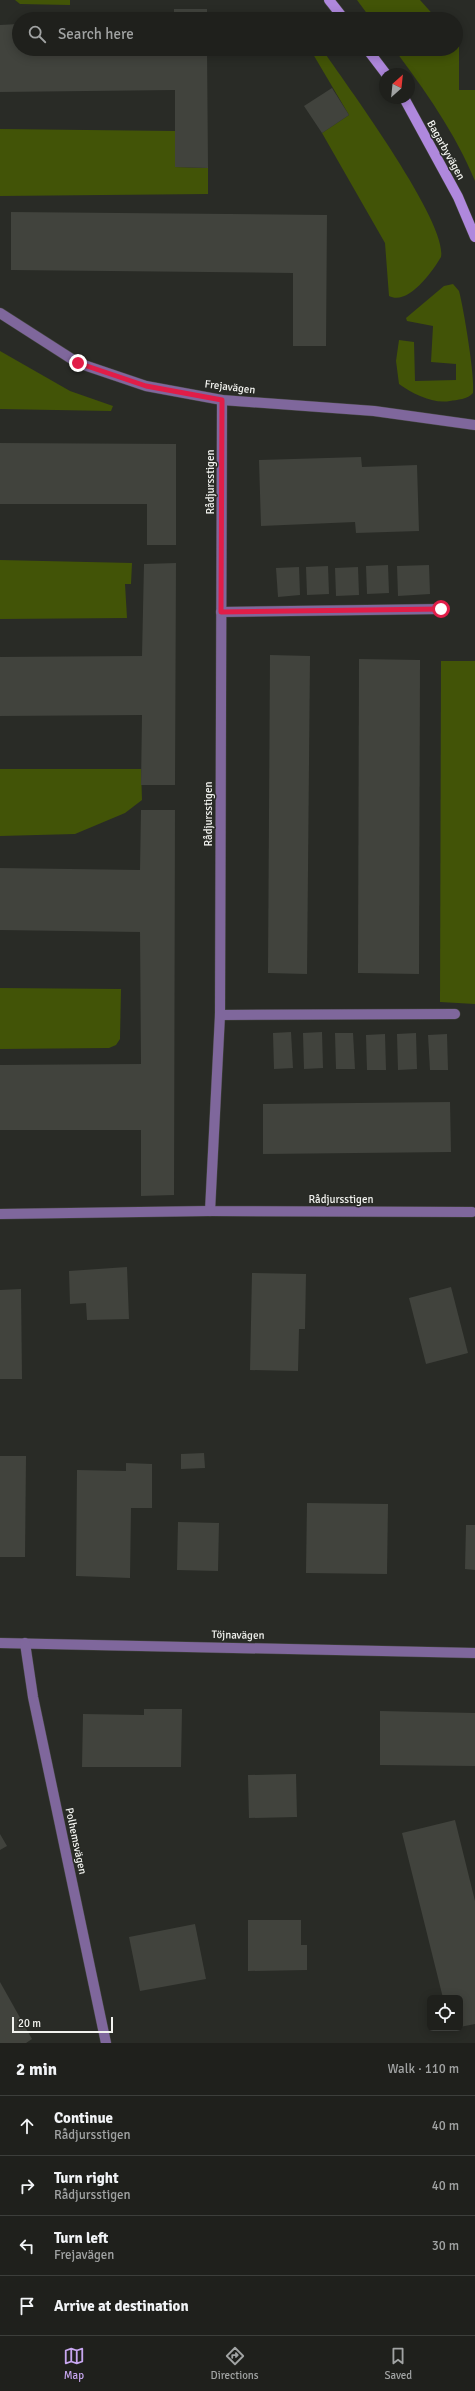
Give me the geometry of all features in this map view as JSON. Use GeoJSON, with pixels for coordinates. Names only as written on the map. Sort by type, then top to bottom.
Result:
{"type":"FeatureCollection","features":[{"type":"Feature","properties":{"kind":"street"},"geometry":{"type":"LineString","coordinates":[[329,0],[338,12]]}},
{"type":"Feature","properties":{"kind":"street"},"geometry":{"type":"LineString","coordinates":[[372,56],[381,68]]}},
{"type":"Feature","properties":{"kind":"street","name":"Bagarbyvägen"},"geometry":{"type":"LineString","coordinates":[[407,104],[458,197],[475,238]]}},
{"type":"Feature","properties":{"kind":"street","name":"Frejavägen"},"geometry":{"type":"LineString","coordinates":[[0,313],[78,363],[146,386],[222,400],[374,411],[475,425]]}},
{"type":"Feature","properties":{"kind":"street","name":"Rådjursstigen"},"geometry":{"type":"LineString","coordinates":[[210,1211],[220,1015],[222,400]]}},
{"type":"Feature","properties":{"kind":"street"},"geometry":{"type":"LineString","coordinates":[[221,612],[441,609]]}},
{"type":"Feature","properties":{"kind":"street"},"geometry":{"type":"LineString","coordinates":[[220,1015],[454,1014]]}},
{"type":"Feature","properties":{"kind":"street","name":"Rådjursstigen"},"geometry":{"type":"LineString","coordinates":[[0,1214],[210,1211],[472,1212]]}},
{"type":"Feature","properties":{"kind":"street","name":"Töjnavägen"},"geometry":{"type":"LineString","coordinates":[[0,1643],[475,1653]]}},
{"type":"Feature","properties":{"kind":"street","name":"Polhemsvägen"},"geometry":{"type":"LineString","coordinates":[[25,1643],[33,1696],[106,2043]]}},
{"type":"Feature","properties":{"kind":"green space"},"geometry":{"type":"Polygon","coordinates":[[[15,0],[70,0],[70,5],[20,4],[15,0]]]}},
{"type":"Feature","properties":{"kind":"green space"},"geometry":{"type":"Polygon","coordinates":[[[357,0],[420,0],[431,12],[366,12],[357,0]]]}},
{"type":"Feature","properties":{"kind":"green space"},"geometry":{"type":"Polygon","coordinates":[[[314,56],[327,56],[372,121],[412,185],[429,215],[439,239],[441,257],[426,279],[419,286],[404,296],[396,298],[389,296],[385,243],[322,133],[349,115],[314,56]]]}},
{"type":"Feature","properties":{"kind":"green space"},"geometry":{"type":"Polygon","coordinates":[[[399,56],[459,56],[459,90],[475,90],[475,181],[459,146],[415,77],[415,68],[408,68],[399,56]]]}},
{"type":"Feature","properties":{"kind":"green space"},"geometry":{"type":"Polygon","coordinates":[[[0,129],[175,131],[175,167],[208,168],[208,194],[0,196],[0,129]]]}},
{"type":"Feature","properties":{"kind":"green space"},"geometry":{"type":"Polygon","coordinates":[[[453,284],[459,291],[464,313],[471,359],[473,393],[468,397],[459,400],[444,402],[430,400],[417,395],[399,384],[396,361],[399,340],[414,342],[415,381],[456,380],[456,364],[431,362],[433,326],[407,321],[406,318],[444,286],[453,284]]]}},
{"type":"Feature","properties":{"kind":"green space"},"geometry":{"type":"Polygon","coordinates":[[[0,351],[70,391],[113,406],[111,411],[0,409],[0,351]]]}},
{"type":"Feature","properties":{"kind":"green space"},"geometry":{"type":"Polygon","coordinates":[[[0,560],[132,563],[131,584],[125,584],[127,618],[0,619],[0,560]]]}},
{"type":"Feature","properties":{"kind":"green space"},"geometry":{"type":"Polygon","coordinates":[[[441,661],[475,661],[475,1004],[440,1002],[441,661]]]}},
{"type":"Feature","properties":{"kind":"green space"},"geometry":{"type":"Polygon","coordinates":[[[0,769],[141,769],[142,800],[125,813],[75,834],[0,836],[0,769]]]}},
{"type":"Feature","properties":{"kind":"green space"},"geometry":{"type":"Polygon","coordinates":[[[0,988],[121,989],[120,1039],[116,1045],[109,1048],[0,1049],[0,988]]]}},
{"type":"Feature","properties":{"kind":"building"},"geometry":{"type":"Polygon","coordinates":[[[174,9],[207,9],[207,12],[174,12],[174,9]]]}},
{"type":"Feature","properties":{"kind":"building"},"geometry":{"type":"Polygon","coordinates":[[[12,24],[12,56],[207,56],[208,168],[175,167],[175,90],[0,92],[0,25],[12,24]]]}},
{"type":"Feature","properties":{"kind":"building"},"geometry":{"type":"Polygon","coordinates":[[[332,88],[349,115],[322,133],[304,106],[332,88]]]}},
{"type":"Feature","properties":{"kind":"building"},"geometry":{"type":"Polygon","coordinates":[[[11,212],[327,215],[326,346],[293,346],[293,273],[11,270],[11,212]]]}},
{"type":"Feature","properties":{"kind":"building"},"geometry":{"type":"Polygon","coordinates":[[[0,443],[176,444],[176,545],[147,545],[147,504],[0,504],[0,443]]]}},
{"type":"Feature","properties":{"kind":"building"},"geometry":{"type":"Polygon","coordinates":[[[361,457],[362,467],[417,465],[419,531],[356,533],[355,522],[261,526],[259,460],[361,457]]]}},
{"type":"Feature","properties":{"kind":"building"},"geometry":{"type":"Polygon","coordinates":[[[176,563],[175,785],[141,785],[142,715],[0,716],[0,657],[142,656],[144,564],[176,563]]]}},
{"type":"Feature","properties":{"kind":"building"},"geometry":{"type":"Polygon","coordinates":[[[388,565],[389,593],[367,594],[366,566],[388,565]]]}},
{"type":"Feature","properties":{"kind":"building"},"geometry":{"type":"Polygon","coordinates":[[[429,565],[430,594],[398,596],[397,566],[429,565]]]}},
{"type":"Feature","properties":{"kind":"building"},"geometry":{"type":"Polygon","coordinates":[[[328,566],[329,594],[307,595],[306,567],[328,566]]]}},
{"type":"Feature","properties":{"kind":"building"},"geometry":{"type":"Polygon","coordinates":[[[299,567],[300,595],[278,597],[276,568],[299,567]]]}},
{"type":"Feature","properties":{"kind":"building"},"geometry":{"type":"Polygon","coordinates":[[[358,567],[359,595],[336,596],[335,568],[358,567]]]}},
{"type":"Feature","properties":{"kind":"building"},"geometry":{"type":"Polygon","coordinates":[[[270,655],[310,656],[307,974],[268,973],[270,655]]]}},
{"type":"Feature","properties":{"kind":"building"},"geometry":{"type":"Polygon","coordinates":[[[359,659],[420,660],[419,974],[358,973],[359,659]]]}},
{"type":"Feature","properties":{"kind":"building"},"geometry":{"type":"Polygon","coordinates":[[[141,810],[175,810],[174,1195],[141,1196],[141,1130],[0,1130],[0,1065],[141,1064],[140,932],[0,930],[0,868],[140,870],[141,810]]]}},
{"type":"Feature","properties":{"kind":"building"},"geometry":{"type":"Polygon","coordinates":[[[291,1032],[293,1068],[274,1069],[273,1033],[291,1032]]]}},
{"type":"Feature","properties":{"kind":"building"},"geometry":{"type":"Polygon","coordinates":[[[322,1032],[323,1068],[304,1069],[303,1033],[322,1032]]]}},
{"type":"Feature","properties":{"kind":"building"},"geometry":{"type":"Polygon","coordinates":[[[335,1033],[353,1033],[355,1069],[336,1069],[335,1033]]]}},
{"type":"Feature","properties":{"kind":"building"},"geometry":{"type":"Polygon","coordinates":[[[416,1033],[417,1069],[398,1070],[397,1034],[416,1033]]]}},
{"type":"Feature","properties":{"kind":"building"},"geometry":{"type":"Polygon","coordinates":[[[385,1034],[386,1070],[367,1070],[366,1035],[385,1034]]]}},
{"type":"Feature","properties":{"kind":"building"},"geometry":{"type":"Polygon","coordinates":[[[447,1034],[448,1070],[430,1070],[428,1035],[447,1034]]]}},
{"type":"Feature","properties":{"kind":"building"},"geometry":{"type":"Polygon","coordinates":[[[450,1102],[451,1152],[263,1154],[263,1104],[450,1102]]]}},
{"type":"Feature","properties":{"kind":"building"},"geometry":{"type":"Polygon","coordinates":[[[127,1267],[129,1319],[87,1320],[86,1303],[70,1304],[69,1271],[127,1267]]]}},
{"type":"Feature","properties":{"kind":"building"},"geometry":{"type":"Polygon","coordinates":[[[252,1273],[306,1274],[305,1329],[299,1329],[298,1371],[250,1370],[252,1273]]]}},
{"type":"Feature","properties":{"kind":"building"},"geometry":{"type":"Polygon","coordinates":[[[451,1287],[468,1353],[426,1364],[409,1298],[451,1287]]]}},
{"type":"Feature","properties":{"kind":"building"},"geometry":{"type":"Polygon","coordinates":[[[21,1289],[22,1379],[0,1379],[0,1290],[21,1289]]]}},
{"type":"Feature","properties":{"kind":"building"},"geometry":{"type":"Polygon","coordinates":[[[204,1453],[205,1468],[181,1469],[181,1454],[204,1453]]]}},
{"type":"Feature","properties":{"kind":"building"},"geometry":{"type":"Polygon","coordinates":[[[0,1456],[26,1456],[25,1557],[0,1557],[0,1456]]]}},
{"type":"Feature","properties":{"kind":"building"},"geometry":{"type":"Polygon","coordinates":[[[126,1463],[152,1464],[152,1508],[131,1508],[130,1578],[76,1576],[77,1470],[126,1471],[126,1463]]]}},
{"type":"Feature","properties":{"kind":"building"},"geometry":{"type":"Polygon","coordinates":[[[307,1503],[388,1504],[387,1574],[306,1573],[307,1503]]]}},
{"type":"Feature","properties":{"kind":"building"},"geometry":{"type":"Polygon","coordinates":[[[178,1522],[219,1523],[218,1571],[177,1570],[178,1522]]]}},
{"type":"Feature","properties":{"kind":"building"},"geometry":{"type":"Polygon","coordinates":[[[466,1525],[475,1525],[475,1570],[465,1569],[466,1525]]]}},
{"type":"Feature","properties":{"kind":"building"},"geometry":{"type":"Polygon","coordinates":[[[144,1709],[182,1709],[181,1767],[82,1767],[83,1714],[144,1715],[144,1709]]]}},
{"type":"Feature","properties":{"kind":"building"},"geometry":{"type":"Polygon","coordinates":[[[380,1711],[475,1713],[475,1766],[380,1765],[380,1711]]]}},
{"type":"Feature","properties":{"kind":"building"},"geometry":{"type":"Polygon","coordinates":[[[296,1774],[297,1817],[249,1818],[248,1775],[296,1774]]]}},
{"type":"Feature","properties":{"kind":"building"},"geometry":{"type":"Polygon","coordinates":[[[455,1820],[475,1901],[475,2024],[463,2026],[463,1995],[442,1995],[402,1833],[455,1820]]]}},
{"type":"Feature","properties":{"kind":"building"},"geometry":{"type":"Polygon","coordinates":[[[0,1834],[7,1846],[0,1850],[0,1834]]]}},
{"type":"Feature","properties":{"kind":"building"},"geometry":{"type":"Polygon","coordinates":[[[248,1920],[301,1920],[301,1945],[307,1945],[307,1970],[248,1971],[248,1920]]]}},
{"type":"Feature","properties":{"kind":"building"},"geometry":{"type":"Polygon","coordinates":[[[195,1924],[206,1979],[140,1991],[129,1937],[195,1924]]]}},
{"type":"Feature","properties":{"kind":"building"},"geometry":{"type":"Polygon","coordinates":[[[0,1982],[32,2039],[26,2043],[0,2043],[0,1982]]]}},
{"type":"Feature","properties":{"kind":"route"},"geometry":{"type":"LineString","coordinates":[[78,363],[146,386],[222,400],[221,612],[441,609]]}}]}
